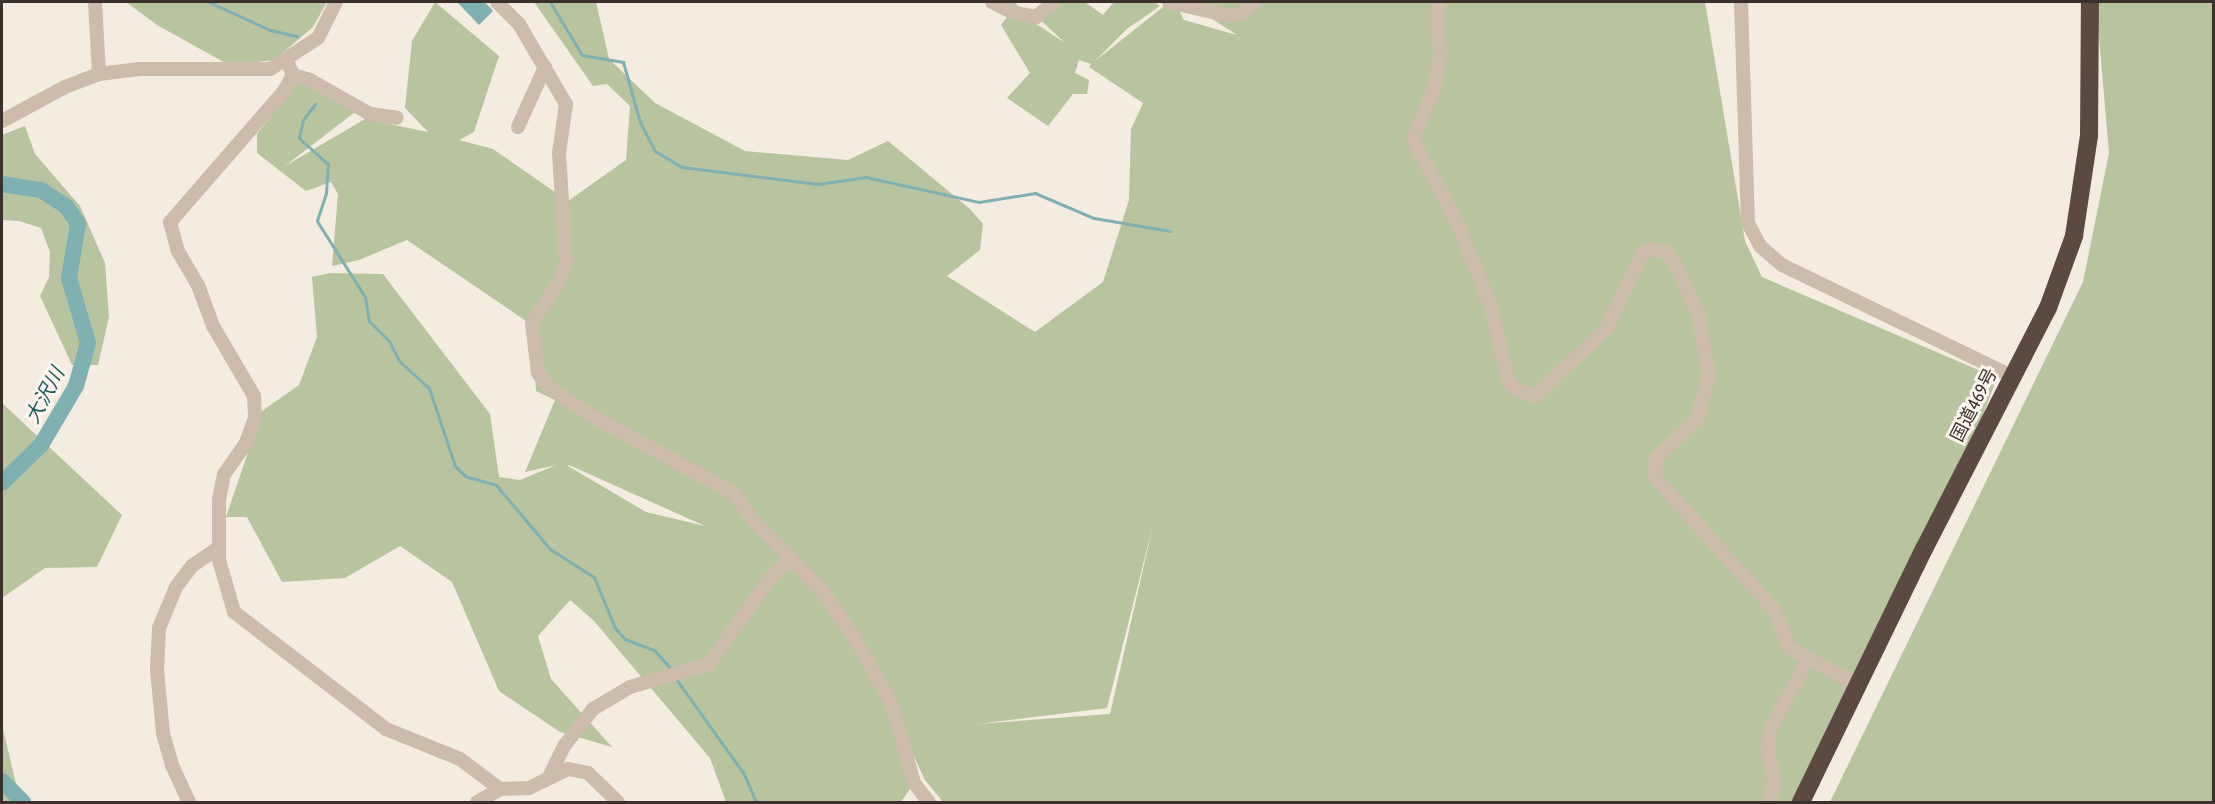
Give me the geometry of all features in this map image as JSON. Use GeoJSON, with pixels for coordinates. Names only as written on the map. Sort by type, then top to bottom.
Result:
{"type":"FeatureCollection","features":[{"type":"Feature","properties":{"kind":"highway","name":"国道469号"},"geometry":{"type":"LineString","coordinates":[[1801,802],[2048,308],[2074,236],[2090,136],[2090,2]]}},
{"type":"Feature","properties":{"kind":"street"},"geometry":{"type":"LineString","coordinates":[[95,2],[99,74]]}},
{"type":"Feature","properties":{"kind":"street"},"geometry":{"type":"LineString","coordinates":[[2,122],[65,87],[99,74],[140,69],[270,69],[287,61],[318,38],[336,2]]}},
{"type":"Feature","properties":{"kind":"street"},"geometry":{"type":"LineString","coordinates":[[497,2],[519,24],[546,66],[566,104],[559,153],[567,248],[559,282],[532,323],[538,374],[551,389],[594,417],[735,494],[753,520],[828,600],[891,702],[914,783],[929,802]]}},
{"type":"Feature","properties":{"kind":"street"},"geometry":{"type":"LineString","coordinates":[[992,2],[1012,12],[1036,17],[1054,2]]}},
{"type":"Feature","properties":{"kind":"street"},"geometry":{"type":"LineString","coordinates":[[1169,2],[1230,16],[1241,14],[1254,2]]}},
{"type":"Feature","properties":{"kind":"street"},"geometry":{"type":"LineString","coordinates":[[1438,2],[1440,56],[1434,89],[1413,140],[1458,225],[1491,306],[1508,380],[1515,389],[1535,396],[1607,328],[1642,254],[1648,249],[1664,251],[1675,263],[1698,313],[1709,376],[1697,419],[1656,458],[1655,477],[1767,601],[1778,620],[1783,638],[1807,660],[1859,686]]}},
{"type":"Feature","properties":{"kind":"street"},"geometry":{"type":"LineString","coordinates":[[1741,2],[1748,223],[1760,246],[1782,265],[2012,376]]}},
{"type":"Feature","properties":{"kind":"street"},"geometry":{"type":"LineString","coordinates":[[287,61],[293,75]]}},
{"type":"Feature","properties":{"kind":"street"},"geometry":{"type":"LineString","coordinates":[[518,127],[546,66]]}},
{"type":"Feature","properties":{"kind":"street"},"geometry":{"type":"LineString","coordinates":[[293,75],[310,80],[370,114],[397,118]]}},
{"type":"Feature","properties":{"kind":"street"},"geometry":{"type":"LineString","coordinates":[[293,75],[284,91],[170,222],[178,251],[198,285],[213,326],[254,396],[255,418],[246,443],[224,474],[217,516],[218,548],[229,600],[234,612],[250,626],[386,729],[460,759],[500,789]]}},
{"type":"Feature","properties":{"kind":"street"},"geometry":{"type":"LineString","coordinates":[[189,802],[172,765],[163,734],[157,670],[159,628],[176,587],[192,566],[218,548]]}},
{"type":"Feature","properties":{"kind":"street"},"geometry":{"type":"LineString","coordinates":[[548,779],[570,736],[593,709],[630,687],[709,664],[770,578],[791,559]]}},
{"type":"Feature","properties":{"kind":"street"},"geometry":{"type":"LineString","coordinates":[[1768,802],[1775,785],[1768,748],[1770,730],[1807,660]]}},
{"type":"Feature","properties":{"kind":"street"},"geometry":{"type":"LineString","coordinates":[[477,802],[500,789],[529,788],[568,770],[588,773],[618,802]]}},
{"type":"Feature","properties":{"kind":"green space"},"geometry":{"type":"Polygon","coordinates":[[[126,2],[327,2],[313,27],[274,60],[229,65],[157,25],[126,2]]]}},
{"type":"Feature","properties":{"kind":"green space"},"geometry":{"type":"Polygon","coordinates":[[[435,2],[499,56],[474,132],[459,140],[493,149],[568,201],[626,160],[630,106],[607,84],[593,86],[534,2],[596,2],[609,59],[655,103],[745,151],[848,160],[888,141],[970,209],[983,224],[980,250],[947,276],[1035,332],[1103,282],[1129,200],[1131,129],[1143,103],[1089,67],[1091,64],[1079,60],[1075,73],[1089,80],[1087,94],[1073,94],[1048,126],[1007,98],[1030,73],[1001,25],[1011,12],[989,2],[1014,2],[1035,23],[1065,43],[1035,15],[1056,2],[1085,2],[1103,15],[1114,2],[1154,2],[1160,6],[1127,29],[1095,61],[1168,3],[1179,10],[1184,20],[1237,35],[1186,2],[1705,2],[1745,241],[1762,277],[1997,378],[1954,490],[1801,802],[943,802],[925,780],[901,729],[914,783],[901,802],[726,802],[710,758],[594,621],[570,600],[538,636],[551,679],[612,747],[560,732],[499,691],[452,582],[400,546],[345,578],[282,582],[247,517],[226,517],[262,411],[299,385],[317,337],[312,277],[330,273],[383,274],[490,414],[499,477],[520,480],[556,465],[525,472],[555,400],[536,391],[532,325],[407,240],[359,260],[332,266],[338,194],[331,182],[306,191],[257,153],[257,134],[297,83],[309,83],[355,112],[285,166],[365,119],[428,132],[405,108],[412,41],[435,2]],[[569,465],[646,512],[705,526],[569,465]],[[1154,521],[1107,708],[977,724],[1110,714],[1154,521]]]}},
{"type":"Feature","properties":{"kind":"green space"},"geometry":{"type":"Polygon","coordinates":[[[2096,2],[2213,2],[2213,802],[1830,802],[2083,282],[2109,153],[2096,2]]]}},
{"type":"Feature","properties":{"kind":"green space"},"geometry":{"type":"Polygon","coordinates":[[[25,126],[35,154],[80,206],[105,263],[109,317],[98,365],[72,365],[40,296],[49,277],[50,252],[41,228],[19,221],[2,220],[2,135],[25,126]]]}},
{"type":"Feature","properties":{"kind":"green space"},"geometry":{"type":"Polygon","coordinates":[[[2,403],[122,515],[97,567],[45,568],[2,598],[2,403]]]}},
{"type":"Feature","properties":{"kind":"green space"},"geometry":{"type":"Polygon","coordinates":[[[2,725],[18,792],[25,802],[2,802],[2,725]]]}},
{"type":"Feature","properties":{"kind":"water"},"geometry":{"type":"Polygon","coordinates":[[[457,2],[485,2],[493,11],[479,25],[457,2]]]}},
{"type":"Feature","properties":{"kind":"waterway"},"geometry":{"type":"LineString","coordinates":[[209,2],[270,30],[297,36]]}},
{"type":"Feature","properties":{"kind":"waterway"},"geometry":{"type":"LineString","coordinates":[[550,2],[582,55],[623,62],[640,122],[655,151],[682,167],[818,184],[866,177],[979,202],[1035,193],[1094,218],[1170,231]]}},
{"type":"Feature","properties":{"kind":"waterway"},"geometry":{"type":"LineString","coordinates":[[315,104],[303,120],[299,138],[328,164],[326,193],[317,221],[365,297],[369,321],[389,341],[399,361],[429,388],[455,466],[465,476],[496,485],[550,549],[594,577],[615,628],[625,639],[654,650],[672,670]]}},
{"type":"Feature","properties":{"kind":"waterway","name":"大沢川"},"geometry":{"type":"LineString","coordinates":[[2,184],[41,190],[66,206],[78,224],[69,278],[88,343],[76,386],[41,445],[2,483]]}},
{"type":"Feature","properties":{"kind":"waterway"},"geometry":{"type":"LineString","coordinates":[[676,679],[744,774],[756,802]]}},
{"type":"Feature","properties":{"kind":"waterway","name":"大沢川"},"geometry":{"type":"LineString","coordinates":[[2,781],[23,802]]}}]}
